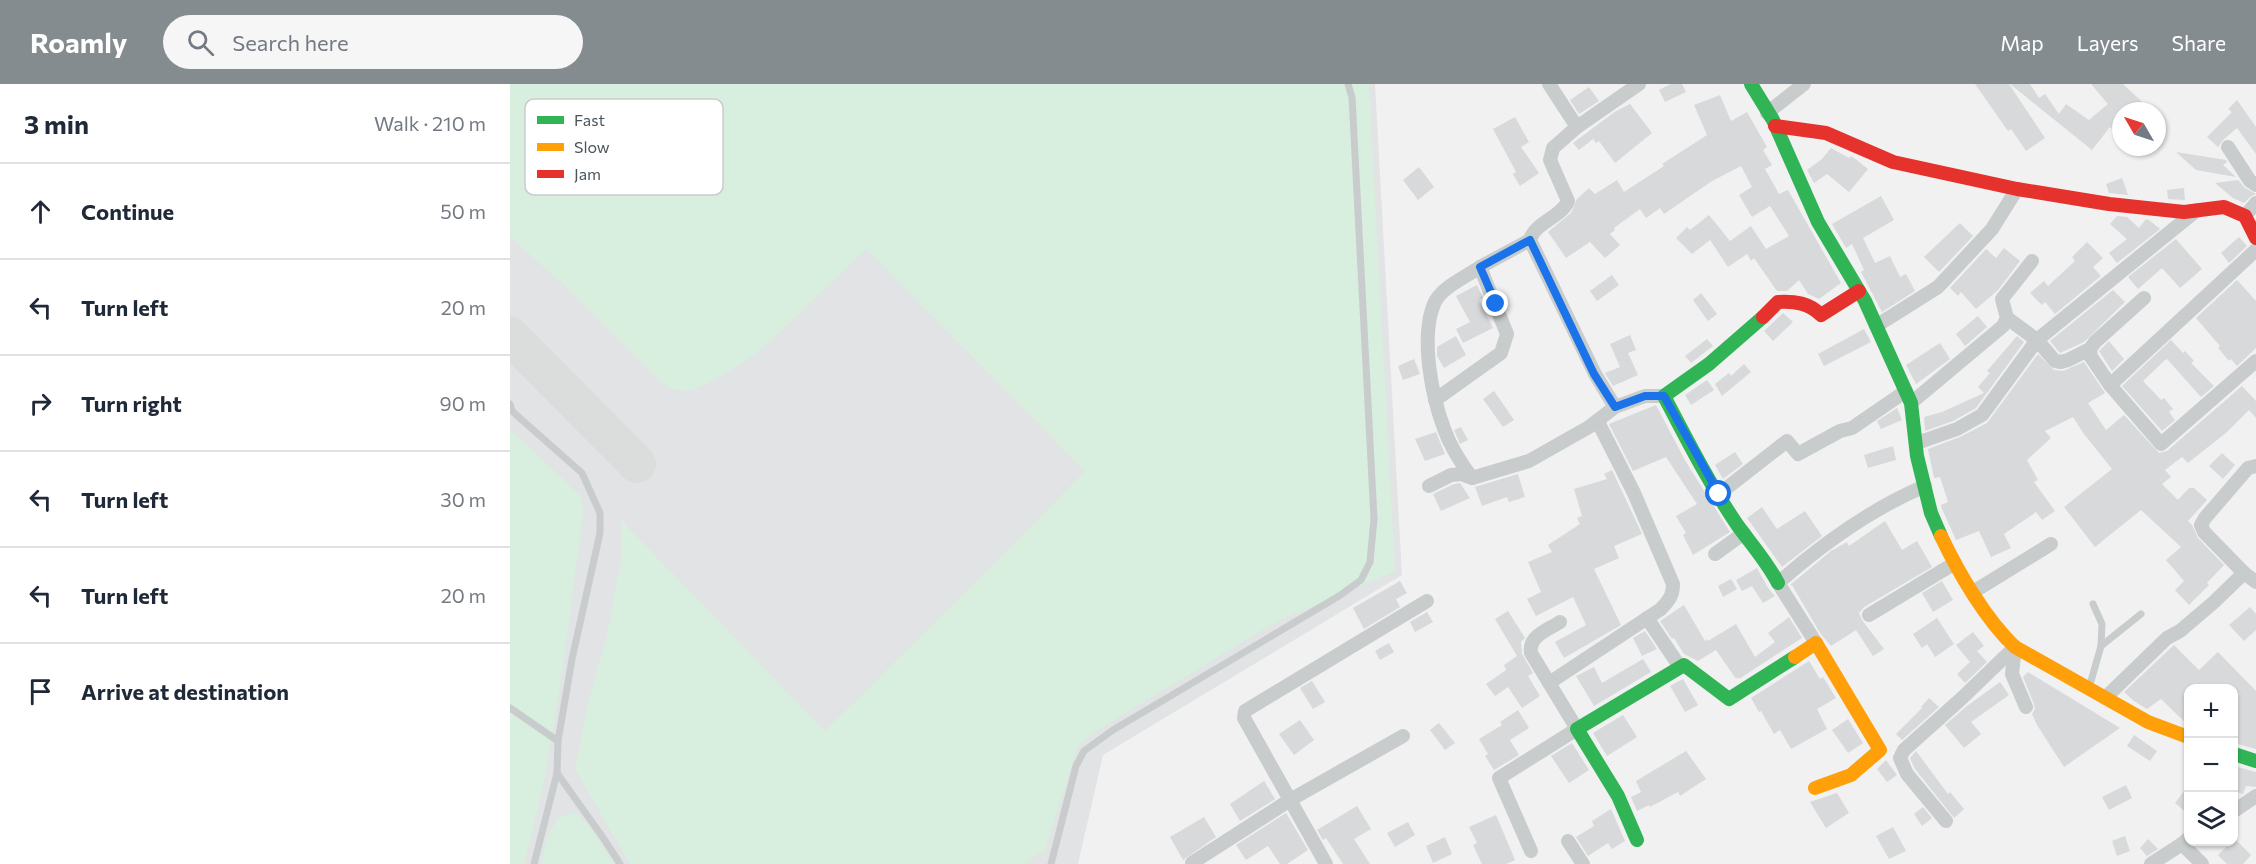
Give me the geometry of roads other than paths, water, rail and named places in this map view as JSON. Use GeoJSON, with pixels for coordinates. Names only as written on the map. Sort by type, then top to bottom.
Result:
{"type":"FeatureCollection","features":[{"type":"Feature","properties":{"kind":"street"},"geometry":{"type":"LineString","coordinates":[[1549,84],[1577,127]]}},
{"type":"Feature","properties":{"kind":"street"},"geometry":{"type":"LineString","coordinates":[[1751,84],[1775,126],[1818,222],[1859,291],[1876,326],[1908,397],[1917,443],[1917,456],[1931,513],[1955,563],[1998,631],[2015,647],[2148,723],[2184,736]]}},
{"type":"Feature","properties":{"kind":"street"},"geometry":{"type":"LineString","coordinates":[[1767,113],[1804,84]]}},
{"type":"Feature","properties":{"kind":"street"},"geometry":{"type":"LineString","coordinates":[[1615,407],[1594,374],[1530,240],[1532,233],[1565,207],[1568,201],[1550,160],[1553,148],[1631,86]]}},
{"type":"Feature","properties":{"kind":"street"},"geometry":{"type":"LineString","coordinates":[[1775,126],[1826,133],[1893,162],[2017,189],[2109,204],[2184,212],[2224,207],[2245,216],[2256,238]]}},
{"type":"Feature","properties":{"kind":"street"},"geometry":{"type":"LineString","coordinates":[[2228,147],[2250,181],[2256,185]]}},
{"type":"Feature","properties":{"kind":"street"},"geometry":{"type":"LineString","coordinates":[[1876,326],[1938,286],[1992,229],[2017,189]]}},
{"type":"Feature","properties":{"kind":"street"},"geometry":{"type":"LineString","coordinates":[[2245,216],[2256,203]]}},
{"type":"Feature","properties":{"kind":"street"},"geometry":{"type":"LineString","coordinates":[[1917,443],[1957,429],[1982,415],[2037,340],[2197,210]]}},
{"type":"Feature","properties":{"kind":"street"},"geometry":{"type":"LineString","coordinates":[[1472,478],[1458,458],[1444,429],[1435,400],[1427,344],[1434,303],[1445,291],[1480,267],[1530,240]]}},
{"type":"Feature","properties":{"kind":"street"},"geometry":{"type":"LineString","coordinates":[[2110,385],[2256,250]]}},
{"type":"Feature","properties":{"kind":"street"},"geometry":{"type":"LineString","coordinates":[[2032,261],[2002,299],[2007,318],[2037,340],[2055,361],[2061,362],[2090,349],[2144,298]]}},
{"type":"Feature","properties":{"kind":"street"},"geometry":{"type":"LineString","coordinates":[[1435,400],[1502,353],[1506,343],[1507,334],[1480,267]]}},
{"type":"Feature","properties":{"kind":"street"},"geometry":{"type":"LineString","coordinates":[[1429,486],[1451,475],[1461,474],[1472,478],[1529,461],[1598,422],[1615,407],[1645,396],[1664,396],[1720,357],[1778,302],[1790,301],[1813,306],[1821,315],[1859,291]]}},
{"type":"Feature","properties":{"kind":"street"},"geometry":{"type":"LineString","coordinates":[[1719,494],[1787,441],[1798,454],[1908,397],[2003,326],[2007,318]]}},
{"type":"Feature","properties":{"kind":"street"},"geometry":{"type":"LineString","coordinates":[[2090,349],[2091,357],[2110,385],[2161,444],[2256,361]]}},
{"type":"Feature","properties":{"kind":"street"},"geometry":{"type":"LineString","coordinates":[[1664,396],[1719,494],[1744,533],[1768,564],[1880,750],[1865,766],[1839,782],[1815,788]]}},
{"type":"Feature","properties":{"kind":"street"},"geometry":{"type":"LineString","coordinates":[[1549,683],[1661,609],[1671,597],[1672,584],[1634,493],[1598,422]]}},
{"type":"Feature","properties":{"kind":"street"},"geometry":{"type":"LineString","coordinates":[[2256,466],[2248,468],[2201,525],[2204,532],[2244,573],[2256,582]]}},
{"type":"Feature","properties":{"kind":"street"},"geometry":{"type":"LineString","coordinates":[[1778,583],[1804,560],[1892,500],[1925,486]]}},
{"type":"Feature","properties":{"kind":"street"},"geometry":{"type":"LineString","coordinates":[[1715,554],[1744,533]]}},
{"type":"Feature","properties":{"kind":"street"},"geometry":{"type":"LineString","coordinates":[[1973,592],[2051,544]]}},
{"type":"Feature","properties":{"kind":"street"},"geometry":{"type":"LineString","coordinates":[[1869,615],[1955,563]]}},
{"type":"Feature","properties":{"kind":"street"},"geometry":{"type":"LineString","coordinates":[[2105,698],[2167,639],[2214,603],[2244,573]]}},
{"type":"Feature","properties":{"kind":"street"},"geometry":{"type":"LineString","coordinates":[[1326,864],[1244,718],[1245,711],[1427,601]]}},
{"type":"Feature","properties":{"kind":"street"},"geometry":{"type":"LineString","coordinates":[[1647,618],[1680,667]]}},
{"type":"Feature","properties":{"kind":"street"},"geometry":{"type":"LineString","coordinates":[[1560,622],[1532,640],[1531,653],[1618,796],[1636,840]]}},
{"type":"Feature","properties":{"kind":"street"},"geometry":{"type":"LineString","coordinates":[[1531,851],[1499,778],[1684,665],[1729,699],[1816,643]]}},
{"type":"Feature","properties":{"kind":"street"},"geometry":{"type":"LineString","coordinates":[[2015,647],[2012,674],[2026,708]]}},
{"type":"Feature","properties":{"kind":"street"},"geometry":{"type":"LineString","coordinates":[[1946,821],[1906,774],[1900,758],[1904,750],[2015,647]]}},
{"type":"Feature","properties":{"kind":"street"},"geometry":{"type":"LineString","coordinates":[[1191,863],[1290,800],[1403,736]]}},
{"type":"Feature","properties":{"kind":"street"},"geometry":{"type":"LineString","coordinates":[[2238,755],[2256,761]]}},
{"type":"Feature","properties":{"kind":"street"},"geometry":{"type":"LineString","coordinates":[[2238,808],[2256,796]]}},
{"type":"Feature","properties":{"kind":"street"},"geometry":{"type":"LineString","coordinates":[[1568,841],[1583,864]]}},
{"type":"Feature","properties":{"kind":"street"},"geometry":{"type":"LineString","coordinates":[[2151,864],[2184,843]]}},
{"type":"Feature","properties":{"kind":"street"},"geometry":{"type":"LineString","coordinates":[[2188,846],[2202,864]]}},
{"type":"Feature","properties":{"kind":"lane"},"geometry":{"type":"LineString","coordinates":[[1051,864],[1071,780],[1084,751],[1113,730],[1339,596],[1361,580],[1370,562],[1374,519],[1352,97],[1348,84]]}},
{"type":"Feature","properties":{"kind":"lane"},"geometry":{"type":"LineString","coordinates":[[510,404],[512,411],[582,473],[600,513],[600,533],[572,659],[558,741],[557,773],[534,864]]}},
{"type":"Feature","properties":{"kind":"lane"},"geometry":{"type":"LineString","coordinates":[[2089,688],[2101,646],[2102,624],[2093,604]]}},
{"type":"Feature","properties":{"kind":"lane"},"geometry":{"type":"LineString","coordinates":[[2101,646],[2141,614]]}},
{"type":"Feature","properties":{"kind":"lane"},"geometry":{"type":"LineString","coordinates":[[510,708],[558,741]]}},
{"type":"Feature","properties":{"kind":"lane"},"geometry":{"type":"LineString","coordinates":[[557,773],[620,864]]}}]}
